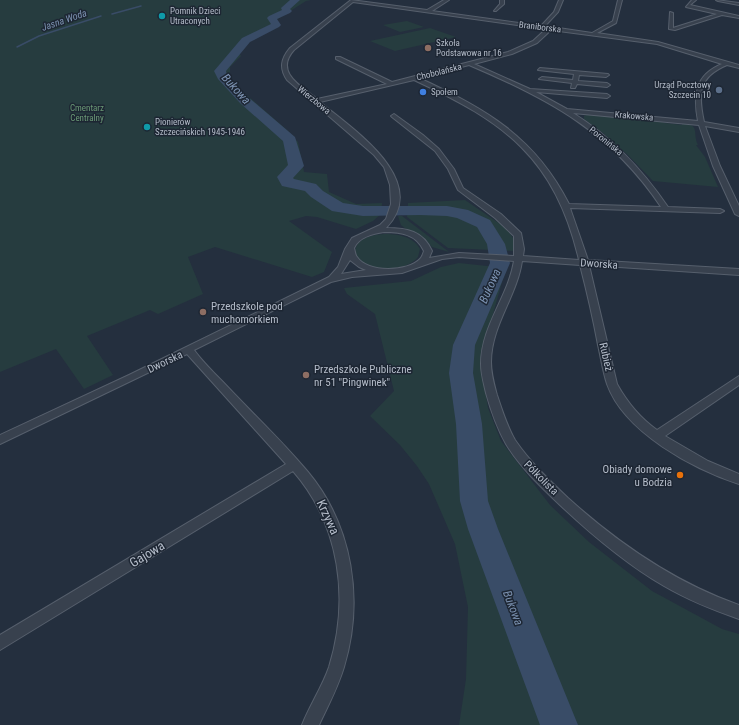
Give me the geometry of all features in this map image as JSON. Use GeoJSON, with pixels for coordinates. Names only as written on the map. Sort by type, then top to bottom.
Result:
{"type":"FeatureCollection","features":[{"type":"Feature","properties":{"kind":"street"},"geometry":{"type":"LineString","coordinates":[[427,12],[447,0]]}},
{"type":"Feature","properties":{"kind":"street"},"geometry":{"type":"LineString","coordinates":[[500,6],[502,0]]}},
{"type":"Feature","properties":{"kind":"street"},"geometry":{"type":"LineString","coordinates":[[495,10],[506,0]]}},
{"type":"Feature","properties":{"kind":"street"},"geometry":{"type":"LineString","coordinates":[[542,27],[556,12],[561,0]]}},
{"type":"Feature","properties":{"kind":"street"},"geometry":{"type":"LineString","coordinates":[[593,34],[615,22],[620,0]]}},
{"type":"Feature","properties":{"kind":"street"},"geometry":{"type":"LineString","coordinates":[[694,0],[687,6],[739,17]]}},
{"type":"Feature","properties":{"kind":"street"},"geometry":{"type":"LineString","coordinates":[[718,0],[739,4]]}},
{"type":"Feature","properties":{"kind":"street","name":"Braniborska"},"geometry":{"type":"LineString","coordinates":[[353,1],[666,44],[726,64],[739,66]]}},
{"type":"Feature","properties":{"kind":"street","name":"Wierzbowa"},"geometry":{"type":"LineString","coordinates":[[353,1],[295,46],[284,60],[284,68],[287,76],[362,138],[383,160],[394,183],[396,199],[394,211],[398,225],[410,233]]}},
{"type":"Feature","properties":{"kind":"street"},"geometry":{"type":"LineString","coordinates":[[670,13],[670,23],[686,25],[720,14]]}},
{"type":"Feature","properties":{"kind":"street","name":"Chobolańska"},"geometry":{"type":"LineString","coordinates":[[316,101],[470,64],[524,48],[538,40],[550,28]]}},
{"type":"Feature","properties":{"kind":"street"},"geometry":{"type":"LineString","coordinates":[[338,58],[391,84]]}},
{"type":"Feature","properties":{"kind":"street"},"geometry":{"type":"LineString","coordinates":[[739,60],[711,71],[701,82],[698,106],[700,123],[739,214]]}},
{"type":"Feature","properties":{"kind":"street","name":"Poronińska"},"geometry":{"type":"LineString","coordinates":[[470,64],[530,90],[567,111],[622,153],[648,181],[666,209]]}},
{"type":"Feature","properties":{"kind":"street"},"geometry":{"type":"LineString","coordinates":[[540,69],[606,75]]}},
{"type":"Feature","properties":{"kind":"street"},"geometry":{"type":"LineString","coordinates":[[572,93],[577,73]]}},
{"type":"Feature","properties":{"kind":"street","name":"Rubież"},"geometry":{"type":"LineString","coordinates":[[414,78],[472,106],[492,119],[523,144],[538,159],[551,177],[567,206],[584,263],[614,389],[628,408],[656,436],[696,461],[739,479]]}},
{"type":"Feature","properties":{"kind":"street"},"geometry":{"type":"LineString","coordinates":[[542,79],[607,85]]}},
{"type":"Feature","properties":{"kind":"street","name":"Poronińska"},"geometry":{"type":"LineString","coordinates":[[530,90],[535,89],[607,96]]}},
{"type":"Feature","properties":{"kind":"street","name":"Krakowska"},"geometry":{"type":"LineString","coordinates":[[567,111],[700,123],[739,130]]}},
{"type":"Feature","properties":{"kind":"street"},"geometry":{"type":"LineString","coordinates":[[394,116],[421,136],[440,154],[451,169],[460,189],[498,216],[514,230],[519,240],[519,258]]}},
{"type":"Feature","properties":{"kind":"street"},"geometry":{"type":"LineString","coordinates":[[567,206],[720,211]]}},
{"type":"Feature","properties":{"kind":"street"},"geometry":{"type":"LineString","coordinates":[[385,272],[371,269],[359,264],[352,256],[350,249],[356,239],[386,225],[394,211]]}},
{"type":"Feature","properties":{"kind":"street"},"geometry":{"type":"LineString","coordinates":[[374,231],[392,230],[410,233]]}},
{"type":"Feature","properties":{"kind":"street","name":"Dworska"},"geometry":{"type":"LineString","coordinates":[[410,233],[438,250],[460,255]]}},
{"type":"Feature","properties":{"kind":"street"},"geometry":{"type":"LineString","coordinates":[[420,263],[428,254],[428,248],[425,243]]}},
{"type":"Feature","properties":{"kind":"street","name":"Dworska"},"geometry":{"type":"LineString","coordinates":[[328,280],[342,268],[350,249]]}},
{"type":"Feature","properties":{"kind":"street","name":"Dworska"},"geometry":{"type":"LineString","coordinates":[[0,440],[190,350],[328,280],[352,274],[405,270],[420,263],[441,257],[460,255],[739,272]]}},
{"type":"Feature","properties":{"kind":"street","name":"Półkolista"},"geometry":{"type":"LineString","coordinates":[[519,258],[489,341],[486,359],[494,408],[509,440],[523,460],[540,479],[595,530],[627,556],[684,589],[739,612]]}},
{"type":"Feature","properties":{"kind":"street","name":"Krzywa"},"geometry":{"type":"LineString","coordinates":[[190,350],[194,358],[313,487],[331,520],[339,539],[344,558],[348,600],[347,619],[339,659],[323,700],[310,725]]}},
{"type":"Feature","properties":{"kind":"street"},"geometry":{"type":"LineString","coordinates":[[656,436],[739,380]]}},
{"type":"Feature","properties":{"kind":"street","name":"Gajowa"},"geometry":{"type":"LineString","coordinates":[[0,643],[294,465]]}},
{"type":"Feature","properties":{"kind":"green space","name":"Cmentarz Centralny"},"geometry":{"type":"Polygon","coordinates":[[[0,0],[311,0],[306,1],[273,22],[274,26],[241,45],[237,49],[241,56],[230,67],[230,78],[298,142],[304,172],[327,174],[329,192],[356,204],[382,203],[381,214],[373,221],[356,229],[317,217],[306,216],[289,221],[332,252],[324,272],[312,277],[215,247],[188,257],[203,294],[158,314],[150,310],[87,336],[113,375],[84,389],[56,349],[0,372],[0,0]]]}},
{"type":"Feature","properties":{"kind":"green space"},"geometry":{"type":"Polygon","coordinates":[[[407,21],[424,27],[400,32],[383,25],[407,21]]]}},
{"type":"Feature","properties":{"kind":"green space"},"geometry":{"type":"Polygon","coordinates":[[[430,28],[456,37],[395,51],[370,41],[430,28]]]}},
{"type":"Feature","properties":{"kind":"green space"},"geometry":{"type":"Polygon","coordinates":[[[589,114],[692,125],[695,130],[698,145],[696,145],[705,157],[718,187],[653,181],[628,155],[584,119],[584,116],[589,114]]]}},
{"type":"Feature","properties":{"kind":"green space"},"geometry":{"type":"Polygon","coordinates":[[[465,200],[506,228],[513,238],[514,251],[448,248],[407,217],[408,203],[465,200]]]}},
{"type":"Feature","properties":{"kind":"green space"},"geometry":{"type":"Polygon","coordinates":[[[398,216],[402,216],[449,252],[432,247],[425,239],[407,230],[401,225],[398,216]]]}},
{"type":"Feature","properties":{"kind":"green space"},"geometry":{"type":"Polygon","coordinates":[[[384,234],[399,235],[413,241],[420,249],[418,257],[404,266],[385,269],[366,264],[359,259],[355,252],[358,243],[361,240],[370,236],[384,234]]]}},
{"type":"Feature","properties":{"kind":"green space"},"geometry":{"type":"Polygon","coordinates":[[[459,263],[506,268],[482,353],[482,371],[488,408],[501,441],[550,505],[589,542],[652,591],[722,629],[739,634],[739,725],[459,725],[466,679],[468,607],[455,544],[429,484],[400,445],[370,416],[394,391],[375,314],[347,294],[344,288],[411,281],[441,267],[459,263]]]}},
{"type":"Feature","properties":{"kind":"waterway","name":"Bukowa"},"geometry":{"type":"LineString","coordinates":[[296,0],[285,8],[287,11],[272,18],[276,25],[246,40],[220,71],[222,77],[244,100],[290,140],[296,166],[285,177],[288,183],[310,187],[317,194],[338,207],[363,211],[420,210],[447,211],[462,214],[484,224],[496,244],[500,263],[464,345],[461,373],[469,424],[474,501],[483,529],[559,725]]}},
{"type":"Feature","properties":{"kind":"waterway","name":"Jasna Woda"},"geometry":{"type":"LineString","coordinates":[[112,14],[141,6]]}},
{"type":"Feature","properties":{"kind":"waterway","name":"Jasna Woda"},"geometry":{"type":"LineString","coordinates":[[17,47],[39,36],[101,16]]}},
{"type":"Feature","properties":{"kind":"place","name":"Pomnik Dzieci Utraconych"},"geometry":{"type":"Point","coordinates":[162,16]}},
{"type":"Feature","properties":{"kind":"place","name":"Szkoła Podstawowa nr 16"},"geometry":{"type":"Point","coordinates":[428,48]}},
{"type":"Feature","properties":{"kind":"place","name":"Urząd Pocztowy Szczecin 10"},"geometry":{"type":"Point","coordinates":[719,90]}},
{"type":"Feature","properties":{"kind":"place","name":"Społem"},"geometry":{"type":"Point","coordinates":[423,92]}},
{"type":"Feature","properties":{"kind":"place","name":"Pionierów Szczecińskich 1945-1946"},"geometry":{"type":"Point","coordinates":[147,127]}},
{"type":"Feature","properties":{"kind":"place","name":"Przedszkole pod muchomorkiem"},"geometry":{"type":"Point","coordinates":[203,312]}},
{"type":"Feature","properties":{"kind":"place","name":"Przedszkole Publiczne nr 51 \"Pingwinek\""},"geometry":{"type":"Point","coordinates":[306,375]}},
{"type":"Feature","properties":{"kind":"place","name":"Obiady domowe u Bodzia"},"geometry":{"type":"Point","coordinates":[680,475]}}]}
